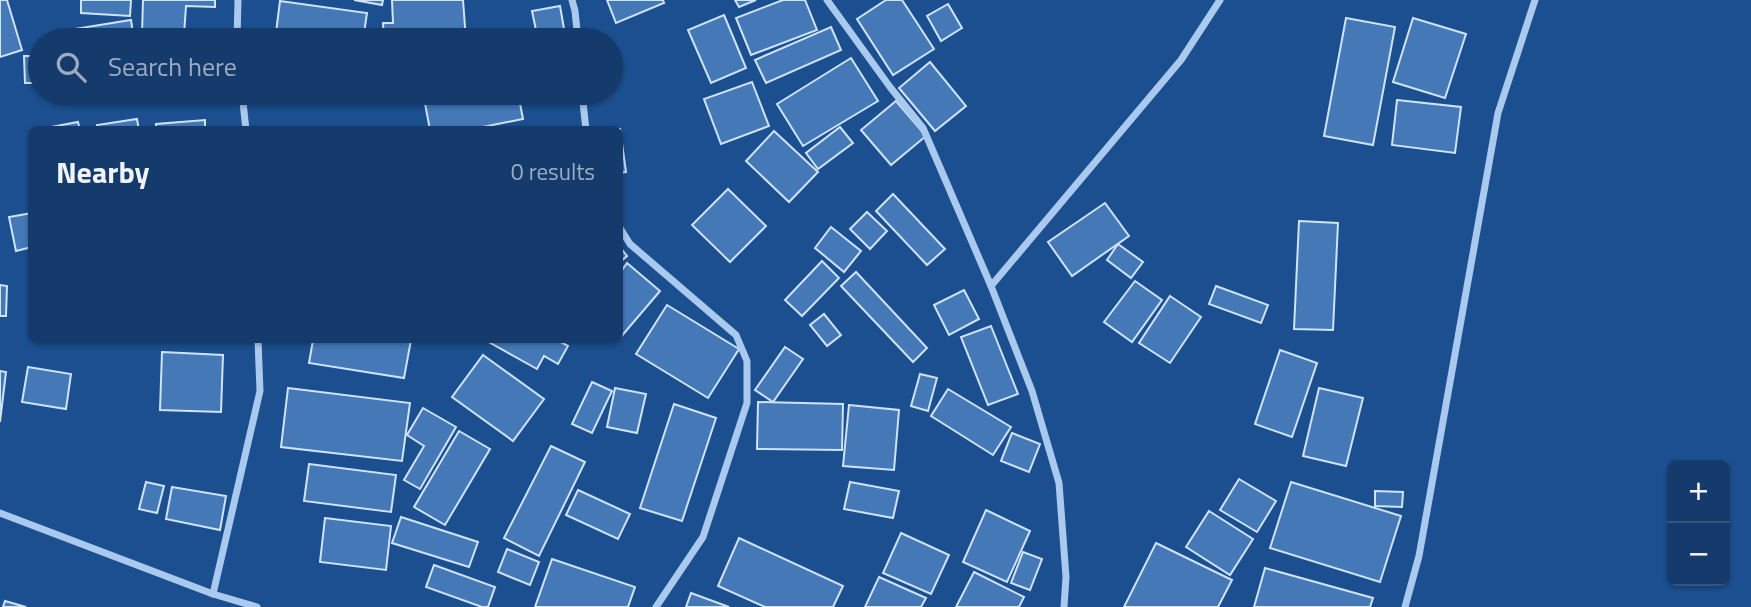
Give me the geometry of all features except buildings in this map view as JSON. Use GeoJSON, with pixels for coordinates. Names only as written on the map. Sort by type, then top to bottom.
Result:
{"type":"FeatureCollection","features":[{"type":"Feature","properties":{"kind":"street"},"geometry":{"type":"LineString","coordinates":[[237,28],[238,0]]}},
{"type":"Feature","properties":{"kind":"street"},"geometry":{"type":"LineString","coordinates":[[572,0],[576,28]]}},
{"type":"Feature","properties":{"kind":"street"},"geometry":{"type":"LineString","coordinates":[[827,0],[923,128],[991,286],[1032,391],[1059,483],[1066,577],[1064,607]]}},
{"type":"Feature","properties":{"kind":"street"},"geometry":{"type":"LineString","coordinates":[[991,286],[1181,60],[1220,0]]}},
{"type":"Feature","properties":{"kind":"street"},"geometry":{"type":"LineString","coordinates":[[1405,607],[1419,556],[1498,113],[1535,0]]}},
{"type":"Feature","properties":{"kind":"street"},"geometry":{"type":"LineString","coordinates":[[243,105],[246,126]]}},
{"type":"Feature","properties":{"kind":"street"},"geometry":{"type":"LineString","coordinates":[[583,105],[586,126]]}},
{"type":"Feature","properties":{"kind":"street"},"geometry":{"type":"LineString","coordinates":[[623,234],[630,244],[736,335],[747,361],[747,403],[703,537],[656,607]]}},
{"type":"Feature","properties":{"kind":"street"},"geometry":{"type":"LineString","coordinates":[[213,594],[260,391],[258,343]]}},
{"type":"Feature","properties":{"kind":"street"},"geometry":{"type":"LineString","coordinates":[[0,513],[213,594],[257,607]]}}]}
